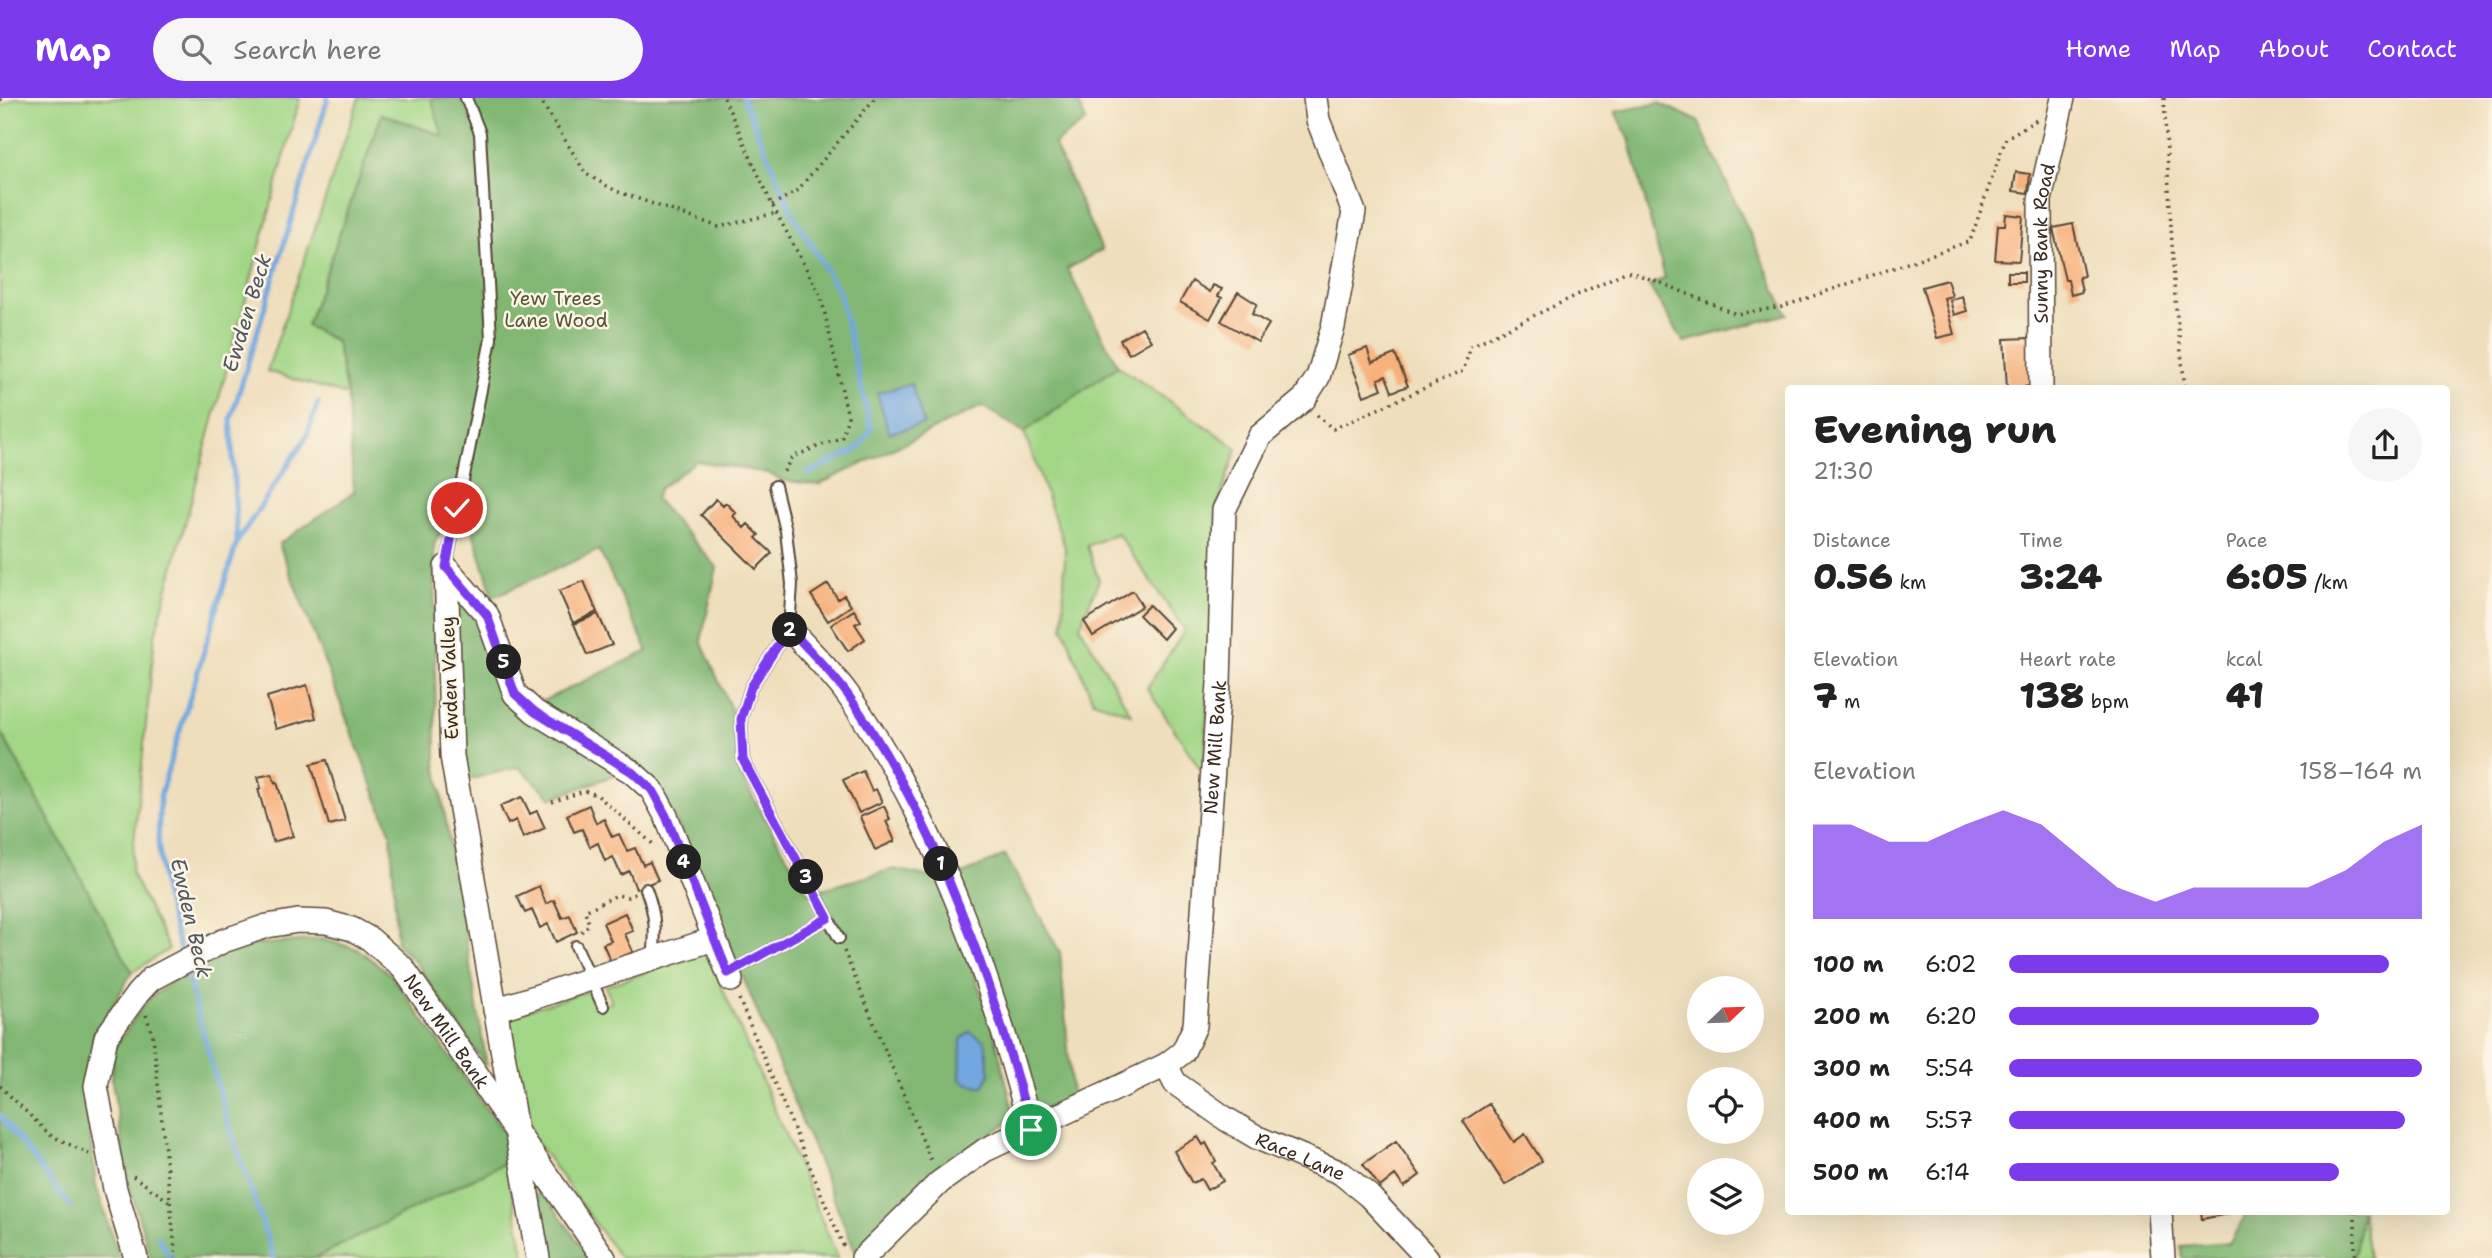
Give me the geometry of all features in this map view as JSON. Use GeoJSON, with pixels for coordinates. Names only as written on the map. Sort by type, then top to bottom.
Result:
{"type":"FeatureCollection","features":[{"type":"Feature","properties":{"kind":"street","name":"New Mill Bank"},"geometry":{"type":"LineString","coordinates":[[855,1257],[940,1182],[985,1150],[1166,1065],[1183,1052],[1195,1026],[1219,683],[1224,510],[1261,436],[1304,399],[1318,377],[1333,327],[1354,212],[1318,120],[1315,98]]}},
{"type":"Feature","properties":{"kind":"street","name":"Sunny Bank Road"},"geometry":{"type":"LineString","coordinates":[[2041,385],[2040,200],[2062,102]]}},
{"type":"Feature","properties":{"kind":"street","name":"Ewden Valley"},"geometry":{"type":"LineString","coordinates":[[446,567],[487,615],[515,694],[535,712],[632,772],[652,790],[666,816],[730,976]]}},
{"type":"Feature","properties":{"kind":"street","name":"Ewden Valley"},"geometry":{"type":"LineString","coordinates":[[446,567],[452,756],[538,1258]]}},
{"type":"Feature","properties":{"kind":"street"},"geometry":{"type":"LineString","coordinates":[[789,628],[847,694],[891,763],[940,861],[969,933],[1012,1057],[1031,1130]]}},
{"type":"Feature","properties":{"kind":"street","name":"New Mill Bank"},"geometry":{"type":"LineString","coordinates":[[145,986],[223,942],[267,926],[298,921],[326,922],[352,929],[370,939],[403,968],[420,991],[604,1258]]}},
{"type":"Feature","properties":{"kind":"street"},"geometry":{"type":"LineString","coordinates":[[495,1010],[715,939]]}},
{"type":"Feature","properties":{"kind":"street"},"geometry":{"type":"LineString","coordinates":[[136,1258],[115,1189],[96,1087],[106,1037],[145,986]]}},
{"type":"Feature","properties":{"kind":"street","name":"Race Lane"},"geometry":{"type":"LineString","coordinates":[[1166,1065],[1175,1083],[1226,1119],[1258,1138],[1341,1174],[1369,1196],[1427,1258]]}},
{"type":"Feature","properties":{"kind":"street"},"geometry":{"type":"LineString","coordinates":[[2160,1215],[2163,1258]]}},
{"type":"Feature","properties":{"kind":"lane"},"geometry":{"type":"LineString","coordinates":[[446,567],[491,340],[480,134],[466,98]]}},
{"type":"Feature","properties":{"kind":"lane"},"geometry":{"type":"LineString","coordinates":[[775,486],[786,531],[792,584],[789,628],[751,687],[741,719],[743,760],[838,938]]}},
{"type":"Feature","properties":{"kind":"lane"},"geometry":{"type":"LineString","coordinates":[[646,889],[655,913],[653,960]]}},
{"type":"Feature","properties":{"kind":"lane"},"geometry":{"type":"LineString","coordinates":[[730,976],[828,918]]}},
{"type":"Feature","properties":{"kind":"lane"},"geometry":{"type":"LineString","coordinates":[[576,946],[603,1006]]}},
{"type":"Feature","properties":{"kind":"path"},"geometry":{"type":"LineString","coordinates":[[0,100],[5,98]]}},
{"type":"Feature","properties":{"kind":"path"},"geometry":{"type":"LineString","coordinates":[[539,98],[586,173],[616,191],[719,226],[776,213]]}},
{"type":"Feature","properties":{"kind":"path"},"geometry":{"type":"LineString","coordinates":[[724,98],[772,205],[821,296],[848,417],[842,437],[792,457],[775,486]]}},
{"type":"Feature","properties":{"kind":"path"},"geometry":{"type":"LineString","coordinates":[[772,205],[797,191],[875,98]]}},
{"type":"Feature","properties":{"kind":"path"},"geometry":{"type":"LineString","coordinates":[[2164,98],[2175,299],[2185,385]]}},
{"type":"Feature","properties":{"kind":"path"},"geometry":{"type":"LineString","coordinates":[[1313,411],[1333,429],[1463,371],[1471,346],[1627,271],[1737,314],[1782,306],[1970,241],[2006,138],[2062,102]]}},
{"type":"Feature","properties":{"kind":"path"},"geometry":{"type":"LineString","coordinates":[[552,802],[584,791],[597,794],[661,851]]}},
{"type":"Feature","properties":{"kind":"path"},"geometry":{"type":"LineString","coordinates":[[576,946],[581,941],[581,931],[589,924],[584,911],[617,895],[628,897],[646,889]]}},
{"type":"Feature","properties":{"kind":"path"},"geometry":{"type":"LineString","coordinates":[[838,938],[940,1182]]}},
{"type":"Feature","properties":{"kind":"path"},"geometry":{"type":"LineString","coordinates":[[730,976],[855,1257]]}},
{"type":"Feature","properties":{"kind":"path"},"geometry":{"type":"LineString","coordinates":[[145,986],[153,1035],[176,1258]]}},
{"type":"Feature","properties":{"kind":"path"},"geometry":{"type":"LineString","coordinates":[[0,1086],[50,1135],[142,1180],[170,1202]]}},
{"type":"Feature","properties":{"kind":"path"},"geometry":{"type":"LineString","coordinates":[[2355,1215],[2355,1258]]}},
{"type":"Feature","properties":{"kind":"green space"},"geometry":{"type":"Polygon","coordinates":[[[16,98],[300,98],[155,635],[131,872],[169,949],[132,972],[0,730],[0,107],[16,98]]]}},
{"type":"Feature","properties":{"kind":"green space"},"geometry":{"type":"Polygon","coordinates":[[[359,98],[431,98],[444,136],[382,114],[307,326],[336,341],[347,395],[267,371],[359,98]]]}},
{"type":"Feature","properties":{"kind":"green space","name":"Yew Trees Lane Wood"},"geometry":{"type":"Polygon","coordinates":[[[431,98],[1076,98],[1086,121],[1054,144],[1102,250],[1067,269],[1118,366],[1024,432],[982,406],[818,485],[782,480],[768,473],[696,461],[659,489],[655,499],[717,567],[701,641],[734,716],[739,773],[808,893],[894,869],[940,879],[992,1024],[1015,1119],[950,1163],[911,1196],[855,1251],[674,815],[536,704],[648,651],[599,550],[493,597],[462,496],[434,544],[436,762],[487,1067],[415,962],[397,944],[391,834],[279,544],[354,492],[347,395],[336,341],[307,326],[382,114],[443,136],[431,98]]]}},
{"type":"Feature","properties":{"kind":"green space"},"geometry":{"type":"Polygon","coordinates":[[[1659,103],[1698,121],[1787,314],[1684,342],[1649,286],[1665,278],[1629,138],[1615,112],[1659,103]]]}},
{"type":"Feature","properties":{"kind":"green space"},"geometry":{"type":"Polygon","coordinates":[[[1118,366],[1237,448],[1217,507],[1204,775],[1147,688],[1185,630],[1117,533],[1087,546],[1099,580],[1080,626],[1131,714],[1093,701],[1063,627],[1065,547],[1024,432],[1118,366]]]}},
{"type":"Feature","properties":{"kind":"green space"},"geometry":{"type":"Polygon","coordinates":[[[452,584],[484,619],[514,697],[618,774],[552,798],[519,767],[464,781],[452,584]]]}},
{"type":"Feature","properties":{"kind":"green space"},"geometry":{"type":"Polygon","coordinates":[[[0,730],[132,972],[101,1026],[84,1084],[96,1186],[119,1258],[0,1258],[0,730]]]}},
{"type":"Feature","properties":{"kind":"green space"},"geometry":{"type":"Polygon","coordinates":[[[1005,855],[1060,952],[1072,1097],[1033,1115],[956,877],[1005,855]]]}},
{"type":"Feature","properties":{"kind":"green space"},"geometry":{"type":"Polygon","coordinates":[[[321,939],[358,949],[391,975],[507,1137],[506,1162],[315,1258],[151,1258],[129,1185],[112,1081],[114,1048],[148,1000],[177,977],[232,947],[321,939]]]}},
{"type":"Feature","properties":{"kind":"green space"},"geometry":{"type":"Polygon","coordinates":[[[707,952],[838,1258],[620,1258],[525,1126],[504,1017],[588,991],[597,1009],[612,1002],[605,986],[707,952]]]}},
{"type":"Feature","properties":{"kind":"green space"},"geometry":{"type":"Polygon","coordinates":[[[506,1162],[525,1258],[315,1258],[506,1162]]]}},
{"type":"Feature","properties":{"kind":"green space"},"geometry":{"type":"Polygon","coordinates":[[[535,1181],[590,1258],[548,1258],[535,1181]]]}},
{"type":"Feature","properties":{"kind":"green space"},"geometry":{"type":"Polygon","coordinates":[[[2361,1215],[2363,1215],[2369,1258],[2354,1258],[2361,1215]]]}},
{"type":"Feature","properties":{"kind":"green space"},"geometry":{"type":"Polygon","coordinates":[[[2361,1215],[2354,1258],[2183,1258],[2181,1246],[2230,1242],[2245,1216],[2361,1215]]]}},
{"type":"Feature","properties":{"kind":"water"},"geometry":{"type":"Polygon","coordinates":[[[911,384],[924,424],[889,433],[877,393],[911,384]]]}},
{"type":"Feature","properties":{"kind":"water"},"geometry":{"type":"Polygon","coordinates":[[[970,1032],[985,1041],[990,1074],[983,1087],[960,1080],[961,1039],[970,1032]]]}},
{"type":"Feature","properties":{"kind":"building"},"geometry":{"type":"Polygon","coordinates":[[[2016,172],[2030,174],[2028,193],[2013,191],[2016,172]]]}},
{"type":"Feature","properties":{"kind":"building"},"geometry":{"type":"Polygon","coordinates":[[[2006,214],[2023,216],[2019,261],[1995,260],[1998,225],[2005,225],[2006,214]]]}},
{"type":"Feature","properties":{"kind":"building"},"geometry":{"type":"Polygon","coordinates":[[[2073,224],[2084,276],[2079,277],[2082,292],[2071,295],[2053,228],[2073,224]]]}},
{"type":"Feature","properties":{"kind":"building"},"geometry":{"type":"Polygon","coordinates":[[[2008,272],[2024,272],[2024,282],[2008,282],[2008,272]]]}},
{"type":"Feature","properties":{"kind":"building"},"geometry":{"type":"Polygon","coordinates":[[[1947,280],[1952,296],[1944,298],[1954,334],[1937,338],[1922,287],[1947,280]]]}},
{"type":"Feature","properties":{"kind":"building"},"geometry":{"type":"Polygon","coordinates":[[[1192,281],[1210,292],[1213,285],[1222,289],[1218,296],[1222,298],[1210,319],[1180,302],[1192,281]]]}},
{"type":"Feature","properties":{"kind":"building"},"geometry":{"type":"Polygon","coordinates":[[[1238,292],[1257,304],[1252,314],[1269,324],[1258,342],[1221,321],[1238,292]]]}},
{"type":"Feature","properties":{"kind":"building"},"geometry":{"type":"Polygon","coordinates":[[[1962,296],[1967,311],[1954,315],[1950,300],[1962,296]]]}},
{"type":"Feature","properties":{"kind":"building"},"geometry":{"type":"Polygon","coordinates":[[[1142,327],[1151,341],[1129,354],[1120,340],[1142,327]]]}},
{"type":"Feature","properties":{"kind":"building"},"geometry":{"type":"Polygon","coordinates":[[[2030,338],[2033,385],[2007,385],[2004,339],[2030,338]]]}},
{"type":"Feature","properties":{"kind":"building"},"geometry":{"type":"Polygon","coordinates":[[[1367,348],[1372,363],[1395,354],[1408,386],[1392,392],[1386,376],[1378,379],[1382,389],[1364,396],[1348,355],[1367,348]]]}},
{"type":"Feature","properties":{"kind":"building"},"geometry":{"type":"Polygon","coordinates":[[[716,499],[723,506],[726,503],[736,513],[733,516],[744,528],[748,524],[759,535],[756,538],[772,553],[756,569],[701,515],[716,499]]]}},
{"type":"Feature","properties":{"kind":"building"},"geometry":{"type":"Polygon","coordinates":[[[584,581],[597,612],[573,623],[559,591],[584,581]]]}},
{"type":"Feature","properties":{"kind":"building"},"geometry":{"type":"Polygon","coordinates":[[[828,584],[838,599],[844,595],[851,606],[828,621],[811,595],[828,584]]]}},
{"type":"Feature","properties":{"kind":"building"},"geometry":{"type":"Polygon","coordinates":[[[1133,591],[1142,606],[1093,636],[1084,621],[1133,591]]]}},
{"type":"Feature","properties":{"kind":"building"},"geometry":{"type":"Polygon","coordinates":[[[1149,605],[1172,628],[1163,639],[1139,615],[1149,605]]]}},
{"type":"Feature","properties":{"kind":"building"},"geometry":{"type":"Polygon","coordinates":[[[854,610],[861,621],[855,624],[865,639],[848,651],[831,625],[854,610]]]}},
{"type":"Feature","properties":{"kind":"building"},"geometry":{"type":"Polygon","coordinates":[[[598,614],[612,645],[587,655],[574,624],[598,614]]]}},
{"type":"Feature","properties":{"kind":"building"},"geometry":{"type":"Polygon","coordinates":[[[307,685],[316,718],[276,729],[267,697],[307,685]]]}},
{"type":"Feature","properties":{"kind":"building"},"geometry":{"type":"Polygon","coordinates":[[[327,760],[345,821],[329,825],[311,764],[327,760]]]}},
{"type":"Feature","properties":{"kind":"building"},"geometry":{"type":"Polygon","coordinates":[[[863,771],[872,791],[876,789],[882,802],[859,813],[843,780],[863,771]]]}},
{"type":"Feature","properties":{"kind":"building"},"geometry":{"type":"Polygon","coordinates":[[[272,774],[275,783],[277,782],[293,836],[273,842],[258,789],[261,788],[258,777],[272,774]]]}},
{"type":"Feature","properties":{"kind":"building"},"geometry":{"type":"Polygon","coordinates":[[[522,797],[530,814],[537,811],[545,828],[523,838],[516,820],[508,824],[500,806],[522,797]]]}},
{"type":"Feature","properties":{"kind":"building"},"geometry":{"type":"Polygon","coordinates":[[[589,805],[596,823],[604,819],[612,837],[619,834],[627,851],[635,848],[643,865],[650,862],[658,880],[636,889],[629,871],[621,875],[613,857],[605,861],[598,843],[590,847],[582,829],[574,832],[567,815],[589,805]]]}},
{"type":"Feature","properties":{"kind":"building"},"geometry":{"type":"Polygon","coordinates":[[[884,806],[890,819],[886,821],[895,841],[875,850],[860,817],[884,806]]]}},
{"type":"Feature","properties":{"kind":"building"},"geometry":{"type":"Polygon","coordinates":[[[539,886],[546,904],[554,900],[562,918],[570,915],[577,932],[556,942],[548,924],[540,928],[532,910],[525,913],[517,896],[539,886]]]}},
{"type":"Feature","properties":{"kind":"building"},"geometry":{"type":"Polygon","coordinates":[[[625,913],[633,931],[625,934],[633,952],[611,962],[603,944],[611,941],[603,923],[625,913]]]}},
{"type":"Feature","properties":{"kind":"building"},"geometry":{"type":"Polygon","coordinates":[[[1489,1104],[1514,1142],[1525,1134],[1542,1161],[1505,1185],[1463,1121],[1489,1104]]]}},
{"type":"Feature","properties":{"kind":"building"},"geometry":{"type":"Polygon","coordinates":[[[1198,1137],[1203,1145],[1206,1143],[1223,1181],[1207,1190],[1201,1179],[1192,1183],[1174,1151],[1198,1137]]]}},
{"type":"Feature","properties":{"kind":"building"},"geometry":{"type":"Polygon","coordinates":[[[1396,1141],[1420,1175],[1404,1187],[1395,1175],[1380,1187],[1363,1164],[1396,1141]]]}},
{"type":"Feature","properties":{"kind":"building"},"geometry":{"type":"Polygon","coordinates":[[[2202,1215],[2223,1215],[2202,1219],[2202,1215]]]}},
{"type":"Feature","properties":{"kind":"waterway","name":"Ewden Beck"},"geometry":{"type":"LineString","coordinates":[[182,957],[164,892],[158,841],[160,796],[237,542],[231,419],[328,98]]}},
{"type":"Feature","properties":{"kind":"waterway"},"geometry":{"type":"LineString","coordinates":[[743,98],[793,214],[839,292],[871,429],[858,449],[807,474]]}},
{"type":"Feature","properties":{"kind":"waterway","name":"Ewden Beck"},"geometry":{"type":"LineString","coordinates":[[237,542],[306,438],[318,403]]}},
{"type":"Feature","properties":{"kind":"waterway","name":"Ewden Beck"},"geometry":{"type":"LineString","coordinates":[[185,967],[226,1116],[274,1258]]}},
{"type":"Feature","properties":{"kind":"waterway"},"geometry":{"type":"LineString","coordinates":[[0,1116],[71,1207]]}},
{"type":"Feature","properties":{"kind":"waterway","name":"Ewden Beck"},"geometry":{"type":"LineString","coordinates":[[158,1237],[171,1258]]}},
{"type":"Feature","properties":{"kind":"route"},"geometry":{"type":"LineString","coordinates":[[457,508],[446,567],[487,615],[515,694],[535,712],[632,772],[652,790],[666,816],[728,973],[828,918],[743,760],[741,719],[751,687],[789,628],[847,694],[891,763],[940,861],[969,933],[1012,1057],[1031,1130]]}}]}
